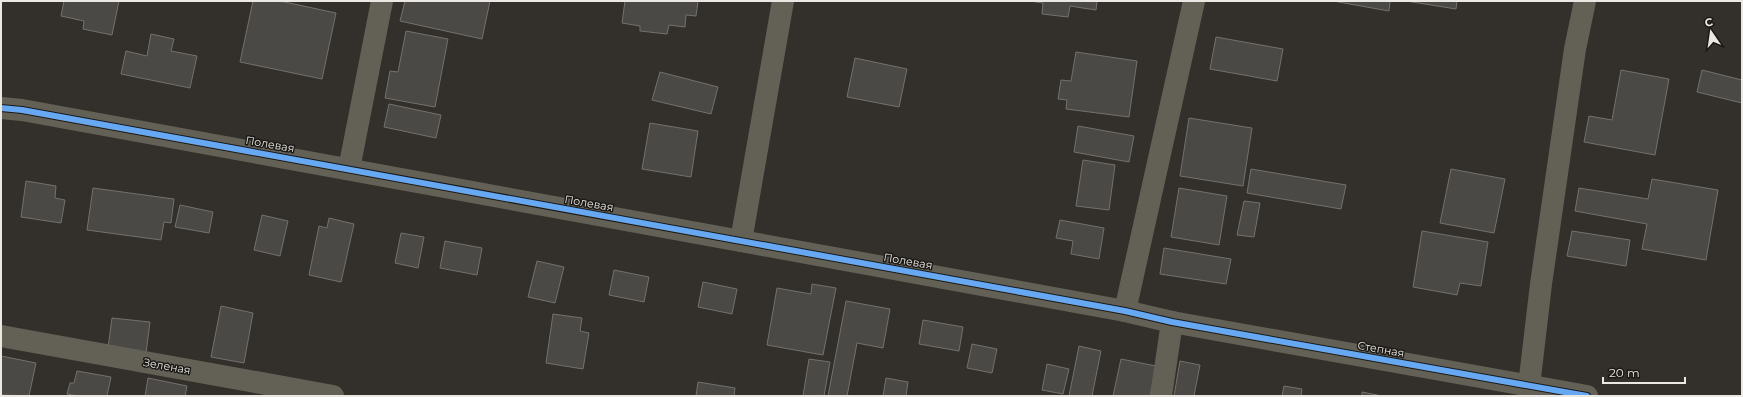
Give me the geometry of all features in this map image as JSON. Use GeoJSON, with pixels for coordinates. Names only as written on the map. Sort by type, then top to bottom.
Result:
{"type":"FeatureCollection","features":[{"type":"Feature","properties":{"kind":"street"},"geometry":{"type":"LineString","coordinates":[[349,168],[382,1]]}},
{"type":"Feature","properties":{"kind":"street"},"geometry":{"type":"LineString","coordinates":[[741,241],[783,1]]}},
{"type":"Feature","properties":{"kind":"street"},"geometry":{"type":"LineString","coordinates":[[1125,311],[1194,1]]}},
{"type":"Feature","properties":{"kind":"street"},"geometry":{"type":"LineString","coordinates":[[1529,386],[1541,284],[1576,49],[1585,1]]}},
{"type":"Feature","properties":{"kind":"street","name":"Полевая"},"geometry":{"type":"LineString","coordinates":[[1,108],[349,168],[1125,311],[1172,322]]}},
{"type":"Feature","properties":{"kind":"street"},"geometry":{"type":"LineString","coordinates":[[1161,396],[1172,322]]}},
{"type":"Feature","properties":{"kind":"street","name":"Степная"},"geometry":{"type":"LineString","coordinates":[[1172,322],[1587,396]]}},
{"type":"Feature","properties":{"kind":"street","name":"Зеленая"},"geometry":{"type":"LineString","coordinates":[[1,336],[333,396]]}},
{"type":"Feature","properties":{"kind":"building"},"geometry":{"type":"Polygon","coordinates":[[[64,1],[119,1],[112,35],[83,29],[84,21],[61,16],[64,1]]]}},
{"type":"Feature","properties":{"kind":"building"},"geometry":{"type":"Polygon","coordinates":[[[253,1],[280,1],[336,13],[322,79],[240,62],[253,1]]]}},
{"type":"Feature","properties":{"kind":"building"},"geometry":{"type":"Polygon","coordinates":[[[405,1],[490,1],[482,39],[400,21],[405,1]]]}},
{"type":"Feature","properties":{"kind":"building"},"geometry":{"type":"Polygon","coordinates":[[[625,1],[698,1],[696,16],[686,15],[685,27],[669,25],[667,34],[640,31],[640,26],[622,23],[625,1]]]}},
{"type":"Feature","properties":{"kind":"building"},"geometry":{"type":"Polygon","coordinates":[[[1030,1],[1097,1],[1096,10],[1070,6],[1068,17],[1042,14],[1043,3],[1030,1]]]}},
{"type":"Feature","properties":{"kind":"building"},"geometry":{"type":"Polygon","coordinates":[[[1333,1],[1390,1],[1389,11],[1333,1]]]}},
{"type":"Feature","properties":{"kind":"building"},"geometry":{"type":"Polygon","coordinates":[[[1406,1],[1457,1],[1456,9],[1406,1]]]}},
{"type":"Feature","properties":{"kind":"building"},"geometry":{"type":"Polygon","coordinates":[[[406,31],[448,39],[435,107],[385,98],[390,71],[398,72],[406,31]]]}},
{"type":"Feature","properties":{"kind":"building"},"geometry":{"type":"Polygon","coordinates":[[[151,34],[174,39],[171,51],[197,56],[190,88],[121,74],[126,51],[147,56],[151,34]]]}},
{"type":"Feature","properties":{"kind":"building"},"geometry":{"type":"Polygon","coordinates":[[[1216,37],[1283,49],[1277,81],[1210,69],[1216,37]]]}},
{"type":"Feature","properties":{"kind":"building"},"geometry":{"type":"Polygon","coordinates":[[[1076,52],[1137,61],[1129,117],[1066,109],[1067,100],[1058,99],[1061,80],[1071,81],[1076,52]]]}},
{"type":"Feature","properties":{"kind":"building"},"geometry":{"type":"Polygon","coordinates":[[[855,58],[907,69],[899,107],[847,97],[855,58]]]}},
{"type":"Feature","properties":{"kind":"building"},"geometry":{"type":"Polygon","coordinates":[[[1621,70],[1669,79],[1655,155],[1584,142],[1589,116],[1612,120],[1621,70]]]}},
{"type":"Feature","properties":{"kind":"building"},"geometry":{"type":"Polygon","coordinates":[[[1702,70],[1742,80],[1742,103],[1697,92],[1702,70]]]}},
{"type":"Feature","properties":{"kind":"building"},"geometry":{"type":"Polygon","coordinates":[[[660,72],[718,87],[711,114],[652,100],[660,72]]]}},
{"type":"Feature","properties":{"kind":"building"},"geometry":{"type":"Polygon","coordinates":[[[389,104],[441,115],[436,138],[384,127],[389,104]]]}},
{"type":"Feature","properties":{"kind":"building"},"geometry":{"type":"Polygon","coordinates":[[[1189,118],[1252,128],[1243,186],[1180,176],[1189,118]]]}},
{"type":"Feature","properties":{"kind":"building"},"geometry":{"type":"Polygon","coordinates":[[[650,123],[698,131],[691,177],[642,169],[650,123]]]}},
{"type":"Feature","properties":{"kind":"building"},"geometry":{"type":"Polygon","coordinates":[[[1078,126],[1134,136],[1129,162],[1074,152],[1078,126]]]}},
{"type":"Feature","properties":{"kind":"building"},"geometry":{"type":"Polygon","coordinates":[[[1083,160],[1115,165],[1109,210],[1076,206],[1083,160]]]}},
{"type":"Feature","properties":{"kind":"building"},"geometry":{"type":"Polygon","coordinates":[[[1251,169],[1346,185],[1341,209],[1247,193],[1251,169]]]}},
{"type":"Feature","properties":{"kind":"building"},"geometry":{"type":"Polygon","coordinates":[[[1451,169],[1505,179],[1494,233],[1440,223],[1451,169]]]}},
{"type":"Feature","properties":{"kind":"building"},"geometry":{"type":"Polygon","coordinates":[[[1652,179],[1718,190],[1706,260],[1642,249],[1647,224],[1575,211],[1579,188],[1648,199],[1652,179]]]}},
{"type":"Feature","properties":{"kind":"building"},"geometry":{"type":"Polygon","coordinates":[[[26,181],[56,186],[55,198],[65,200],[61,223],[21,217],[26,181]]]}},
{"type":"Feature","properties":{"kind":"building"},"geometry":{"type":"Polygon","coordinates":[[[93,188],[174,199],[171,223],[164,222],[161,240],[87,230],[93,188]]]}},
{"type":"Feature","properties":{"kind":"building"},"geometry":{"type":"Polygon","coordinates":[[[1179,188],[1227,196],[1219,245],[1171,237],[1179,188]]]}},
{"type":"Feature","properties":{"kind":"building"},"geometry":{"type":"Polygon","coordinates":[[[1244,201],[1260,203],[1254,237],[1237,235],[1244,201]]]}},
{"type":"Feature","properties":{"kind":"building"},"geometry":{"type":"Polygon","coordinates":[[[180,205],[213,212],[209,233],[175,227],[180,205]]]}},
{"type":"Feature","properties":{"kind":"building"},"geometry":{"type":"Polygon","coordinates":[[[262,215],[288,221],[280,256],[254,250],[262,215]]]}},
{"type":"Feature","properties":{"kind":"building"},"geometry":{"type":"Polygon","coordinates":[[[329,218],[354,224],[341,282],[309,275],[319,226],[327,228],[329,218]]]}},
{"type":"Feature","properties":{"kind":"building"},"geometry":{"type":"Polygon","coordinates":[[[1060,220],[1104,228],[1099,259],[1071,254],[1073,241],[1056,238],[1060,220]]]}},
{"type":"Feature","properties":{"kind":"building"},"geometry":{"type":"Polygon","coordinates":[[[1422,231],[1488,242],[1481,286],[1460,283],[1457,295],[1413,287],[1422,231]]]}},
{"type":"Feature","properties":{"kind":"building"},"geometry":{"type":"Polygon","coordinates":[[[1572,231],[1630,240],[1626,266],[1567,256],[1572,231]]]}},
{"type":"Feature","properties":{"kind":"building"},"geometry":{"type":"Polygon","coordinates":[[[401,233],[424,237],[418,268],[395,263],[401,233]]]}},
{"type":"Feature","properties":{"kind":"building"},"geometry":{"type":"Polygon","coordinates":[[[445,241],[482,248],[477,275],[440,268],[445,241]]]}},
{"type":"Feature","properties":{"kind":"building"},"geometry":{"type":"Polygon","coordinates":[[[1164,248],[1231,259],[1226,284],[1160,274],[1164,248]]]}},
{"type":"Feature","properties":{"kind":"building"},"geometry":{"type":"Polygon","coordinates":[[[537,261],[564,267],[555,303],[528,297],[537,261]]]}},
{"type":"Feature","properties":{"kind":"building"},"geometry":{"type":"Polygon","coordinates":[[[614,270],[649,277],[644,302],[609,295],[614,270]]]}},
{"type":"Feature","properties":{"kind":"building"},"geometry":{"type":"Polygon","coordinates":[[[703,282],[737,289],[732,314],[698,307],[703,282]]]}},
{"type":"Feature","properties":{"kind":"building"},"geometry":{"type":"Polygon","coordinates":[[[812,284],[836,288],[823,355],[767,345],[777,288],[811,294],[812,284]]]}},
{"type":"Feature","properties":{"kind":"building"},"geometry":{"type":"Polygon","coordinates":[[[846,301],[890,309],[883,348],[857,343],[847,396],[828,396],[846,301]]]}},
{"type":"Feature","properties":{"kind":"building"},"geometry":{"type":"Polygon","coordinates":[[[221,306],[253,313],[244,363],[211,357],[221,306]]]}},
{"type":"Feature","properties":{"kind":"building"},"geometry":{"type":"Polygon","coordinates":[[[553,314],[582,318],[580,331],[589,333],[583,369],[546,363],[553,314]]]}},
{"type":"Feature","properties":{"kind":"building"},"geometry":{"type":"Polygon","coordinates":[[[112,318],[150,322],[146,353],[108,348],[112,318]]]}},
{"type":"Feature","properties":{"kind":"building"},"geometry":{"type":"Polygon","coordinates":[[[923,320],[963,327],[959,351],[919,344],[923,320]]]}},
{"type":"Feature","properties":{"kind":"building"},"geometry":{"type":"Polygon","coordinates":[[[972,344],[997,349],[992,373],[967,368],[972,344]]]}},
{"type":"Feature","properties":{"kind":"building"},"geometry":{"type":"Polygon","coordinates":[[[1079,346],[1101,351],[1092,396],[1069,396],[1079,346]]]}},
{"type":"Feature","properties":{"kind":"building"},"geometry":{"type":"Polygon","coordinates":[[[1,356],[36,363],[29,396],[1,395],[1,356]]]}},
{"type":"Feature","properties":{"kind":"building"},"geometry":{"type":"Polygon","coordinates":[[[809,359],[830,362],[824,396],[803,396],[809,359]]]}},
{"type":"Feature","properties":{"kind":"building"},"geometry":{"type":"Polygon","coordinates":[[[1121,359],[1156,366],[1150,396],[1113,396],[1121,359]]]}},
{"type":"Feature","properties":{"kind":"building"},"geometry":{"type":"Polygon","coordinates":[[[1180,361],[1200,365],[1194,396],[1174,396],[1180,361]]]}},
{"type":"Feature","properties":{"kind":"building"},"geometry":{"type":"Polygon","coordinates":[[[1047,364],[1069,369],[1063,394],[1042,390],[1047,364]]]}},
{"type":"Feature","properties":{"kind":"building"},"geometry":{"type":"Polygon","coordinates":[[[77,371],[111,377],[107,396],[78,396],[67,394],[70,383],[74,383],[77,371]]]}},
{"type":"Feature","properties":{"kind":"building"},"geometry":{"type":"Polygon","coordinates":[[[148,378],[187,386],[185,396],[145,396],[148,378]]]}},
{"type":"Feature","properties":{"kind":"building"},"geometry":{"type":"Polygon","coordinates":[[[886,378],[908,382],[906,396],[883,396],[886,378]]]}},
{"type":"Feature","properties":{"kind":"building"},"geometry":{"type":"Polygon","coordinates":[[[698,382],[735,388],[734,396],[696,396],[698,382]]]}},
{"type":"Feature","properties":{"kind":"building"},"geometry":{"type":"Polygon","coordinates":[[[1284,386],[1302,389],[1301,396],[1282,396],[1284,386]]]}},
{"type":"Feature","properties":{"kind":"building"},"geometry":{"type":"Polygon","coordinates":[[[1362,392],[1382,396],[1362,396],[1362,392]]]}},
{"type":"Feature","properties":{"kind":"cycle path"},"geometry":{"type":"LineString","coordinates":[[1,108],[22,110],[1125,311],[1172,322],[1587,396]]}}]}
